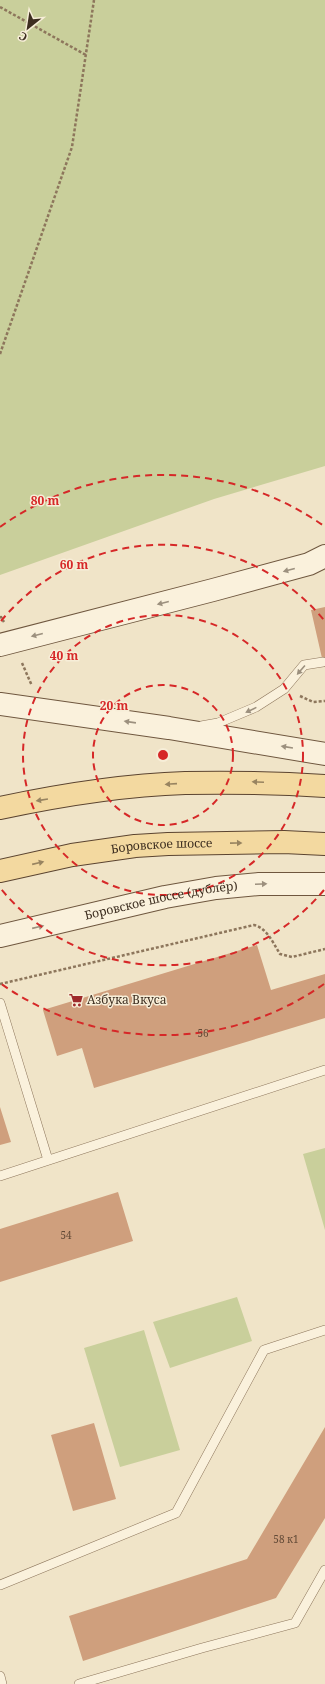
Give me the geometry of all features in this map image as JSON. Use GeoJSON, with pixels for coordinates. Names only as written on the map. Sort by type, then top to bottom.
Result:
{"type":"FeatureCollection","features":[{"type":"Feature","properties":{"kind":"main road"},"geometry":{"type":"LineString","coordinates":[[0,808],[119,788],[184,783],[254,782],[325,786]]}},
{"type":"Feature","properties":{"kind":"main road","name":"Боровское шоссе"},"geometry":{"type":"LineString","coordinates":[[0,872],[72,855],[135,846],[284,842],[325,844]]}},
{"type":"Feature","properties":{"kind":"street"},"geometry":{"type":"LineString","coordinates":[[0,645],[309,564],[325,556]]}},
{"type":"Feature","properties":{"kind":"street"},"geometry":{"type":"LineString","coordinates":[[0,704],[169,728],[325,754]]}},
{"type":"Feature","properties":{"kind":"street","name":"Боровское шоссе (дублёр)"},"geometry":{"type":"LineString","coordinates":[[0,936],[165,897],[216,888],[259,884],[325,884]]}},
{"type":"Feature","properties":{"kind":"lane"},"geometry":{"type":"LineString","coordinates":[[169,728],[218,723],[236,717],[256,707],[284,689],[304,665],[323,662]]}},
{"type":"Feature","properties":{"kind":"lane"},"geometry":{"type":"LineString","coordinates":[[0,1003],[48,1160]]}},
{"type":"Feature","properties":{"kind":"lane"},"geometry":{"type":"LineString","coordinates":[[0,1176],[325,1070]]}},
{"type":"Feature","properties":{"kind":"lane"},"geometry":{"type":"LineString","coordinates":[[0,1585],[176,1513],[264,1350],[325,1330]]}},
{"type":"Feature","properties":{"kind":"lane"},"geometry":{"type":"LineString","coordinates":[[79,1684],[202,1648],[295,1623],[325,1570]]}},
{"type":"Feature","properties":{"kind":"lane"},"geometry":{"type":"LineString","coordinates":[[0,1676],[2,1684]]}},
{"type":"Feature","properties":{"kind":"path"},"geometry":{"type":"LineString","coordinates":[[0,354],[72,147],[94,0]]}},
{"type":"Feature","properties":{"kind":"path"},"geometry":{"type":"LineString","coordinates":[[0,7],[86,55]]}},
{"type":"Feature","properties":{"kind":"path"},"geometry":{"type":"LineString","coordinates":[[0,984],[254,925],[261,926],[269,935],[280,954],[292,957],[325,949]]}},
{"type":"Feature","properties":{"kind":"green space"},"geometry":{"type":"Polygon","coordinates":[[[0,0],[325,0],[325,466],[214,499],[0,575],[0,0]]]}},
{"type":"Feature","properties":{"kind":"green space"},"geometry":{"type":"Polygon","coordinates":[[[325,1148],[325,1230],[303,1154],[325,1148]]]}},
{"type":"Feature","properties":{"kind":"green space"},"geometry":{"type":"Polygon","coordinates":[[[237,1297],[252,1341],[170,1368],[153,1322],[237,1297]]]}},
{"type":"Feature","properties":{"kind":"green space"},"geometry":{"type":"Polygon","coordinates":[[[144,1330],[180,1450],[120,1467],[84,1348],[144,1330]]]}},
{"type":"Feature","properties":{"kind":"building"},"geometry":{"type":"Polygon","coordinates":[[[325,607],[325,667],[324,667],[311,610],[325,607]]]}},
{"type":"Feature","properties":{"kind":"building"},"geometry":{"type":"Polygon","coordinates":[[[257,945],[271,990],[325,974],[325,1018],[94,1088],[82,1048],[57,1056],[43,1010],[257,945]]]}},
{"type":"Feature","properties":{"kind":"building"},"geometry":{"type":"Polygon","coordinates":[[[0,1107],[11,1142],[0,1145],[0,1107]]]}},
{"type":"Feature","properties":{"kind":"building"},"geometry":{"type":"Polygon","coordinates":[[[118,1192],[133,1241],[0,1282],[0,1229],[118,1192]]]}},
{"type":"Feature","properties":{"kind":"building"},"geometry":{"type":"Polygon","coordinates":[[[94,1423],[116,1499],[73,1511],[51,1435],[94,1423]]]}},
{"type":"Feature","properties":{"kind":"building"},"geometry":{"type":"Polygon","coordinates":[[[325,1427],[325,1518],[276,1598],[83,1661],[69,1616],[247,1559],[325,1427]]]}},
{"type":"Feature","properties":{"kind":"place","name":"Азбука Вкуса"},"geometry":{"type":"Point","coordinates":[76,1000]}}]}
